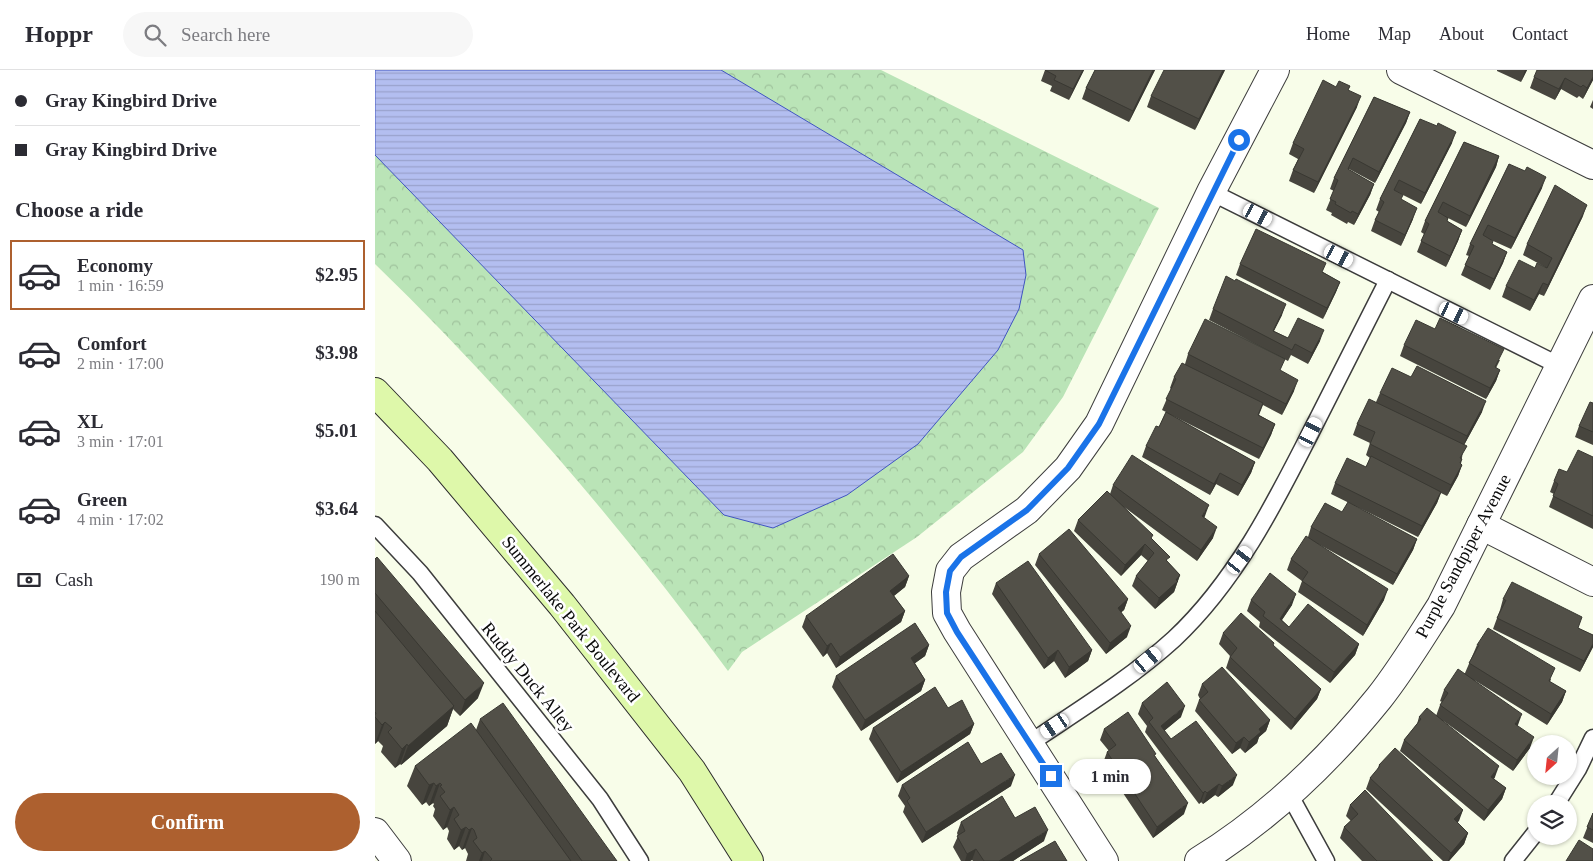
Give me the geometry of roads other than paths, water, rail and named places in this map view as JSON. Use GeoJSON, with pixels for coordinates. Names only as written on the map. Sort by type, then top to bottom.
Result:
{"type":"FeatureCollection","features":[{"type":"Feature","properties":{"kind":"main road","name":"Summerlake Park Boulevard"},"geometry":{"type":"LineString","coordinates":[[375,392],[440,460],[562,605],[692,771],[749,861]]}},
{"type":"Feature","properties":{"kind":"street"},"geometry":{"type":"LineString","coordinates":[[1104,861],[957,632],[947,613],[946,592],[950,571],[961,557],[1027,510],[1068,468],[1099,424],[1211,192],[1275,70]]}},
{"type":"Feature","properties":{"kind":"street"},"geometry":{"type":"LineString","coordinates":[[1401,70],[1593,165]]}},
{"type":"Feature","properties":{"kind":"street","name":"Purple Sandpiper Avenue"},"geometry":{"type":"LineString","coordinates":[[1199,861],[1231,841],[1288,792],[1340,743],[1380,696],[1441,606],[1593,299]]}},
{"type":"Feature","properties":{"kind":"street"},"geometry":{"type":"LineString","coordinates":[[1481,525],[1593,582]]}},
{"type":"Feature","properties":{"kind":"street"},"geometry":{"type":"LineString","coordinates":[[375,832],[397,861]]}},
{"type":"Feature","properties":{"kind":"lane"},"geometry":{"type":"LineString","coordinates":[[1211,192],[1560,366]]}},
{"type":"Feature","properties":{"kind":"lane"},"geometry":{"type":"LineString","coordinates":[[1030,743],[1122,682],[1175,638],[1239,561],[1277,500],[1388,280]]}},
{"type":"Feature","properties":{"kind":"lane","name":"Ruddy Duck Alley"},"geometry":{"type":"LineString","coordinates":[[375,525],[420,573],[600,799],[640,861]]}},
{"type":"Feature","properties":{"kind":"lane"},"geometry":{"type":"LineString","coordinates":[[1562,795],[1578,769],[1593,738]]}},
{"type":"Feature","properties":{"kind":"lane"},"geometry":{"type":"LineString","coordinates":[[1288,792],[1326,861]]}},
{"type":"Feature","properties":{"kind":"lane"},"geometry":{"type":"LineString","coordinates":[[1513,861],[1527,843]]}},
{"type":"Feature","properties":{"kind":"water"},"geometry":{"type":"Polygon","coordinates":[[[375,70],[721,70],[1023,250],[1026,275],[1019,309],[998,350],[918,444],[847,495],[773,528],[724,515],[375,155],[375,70]]]}}]}
